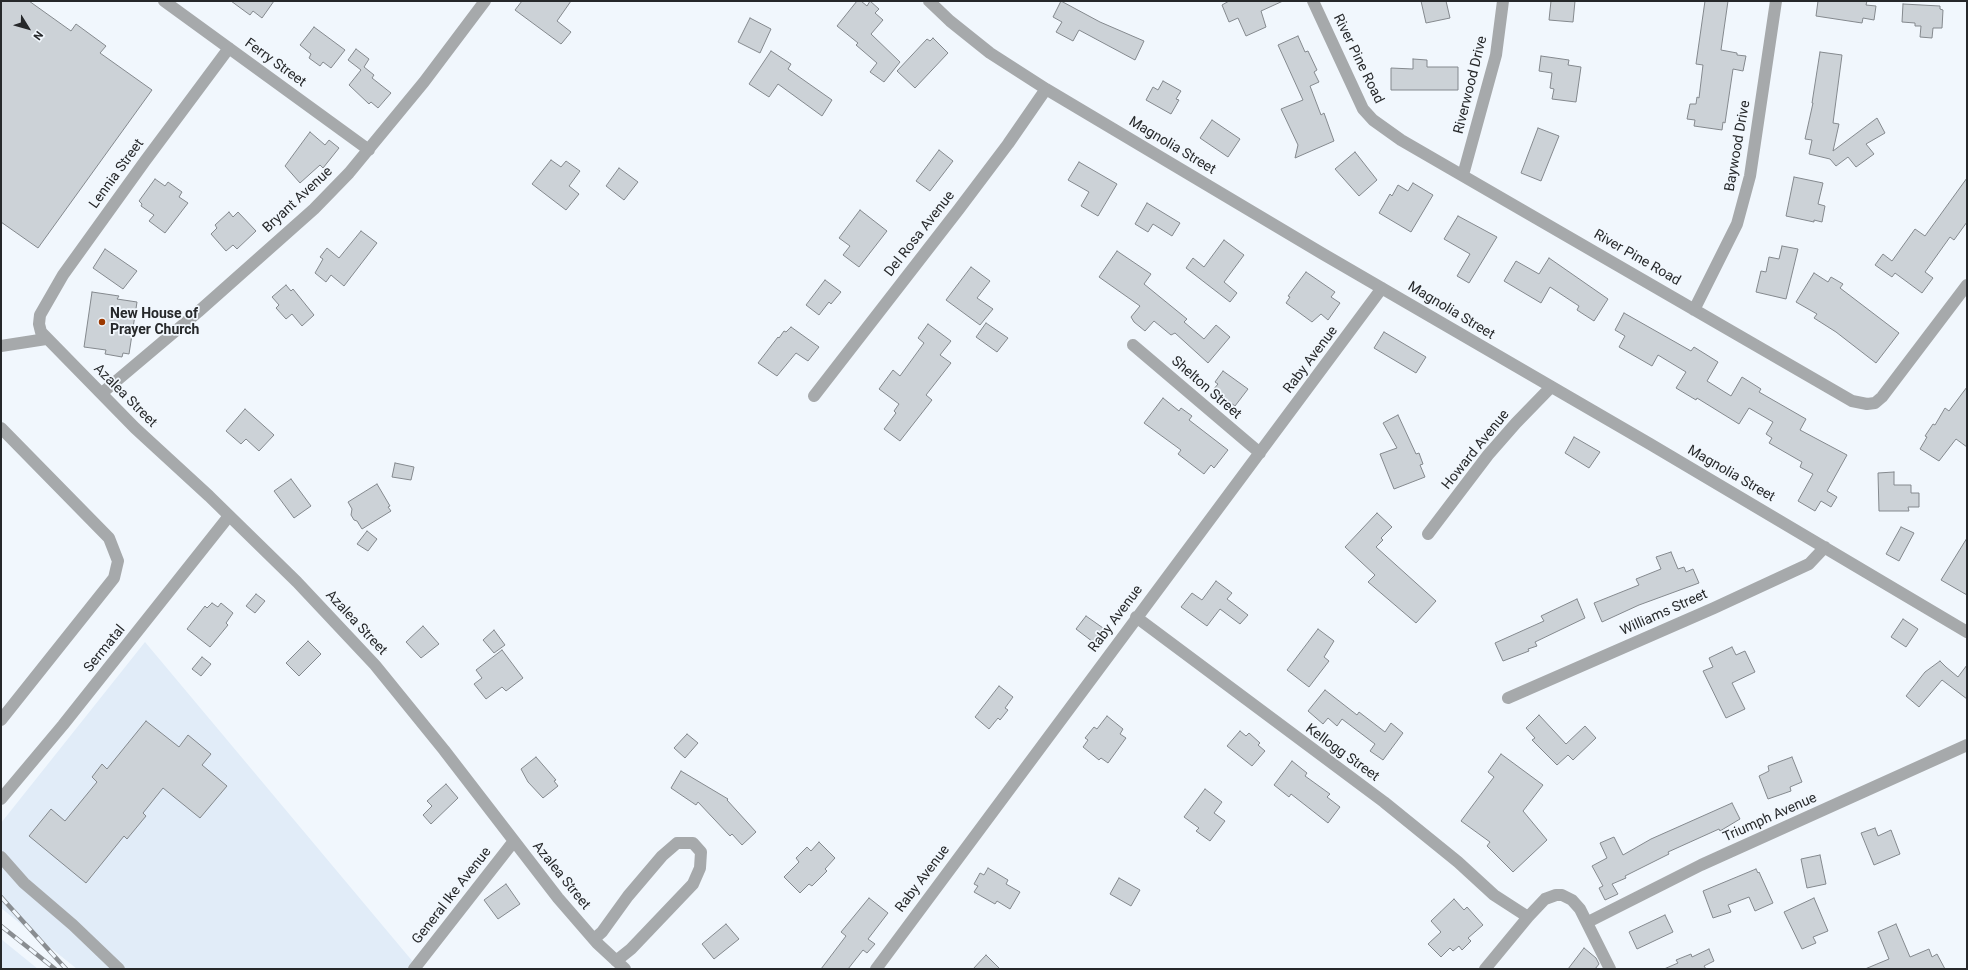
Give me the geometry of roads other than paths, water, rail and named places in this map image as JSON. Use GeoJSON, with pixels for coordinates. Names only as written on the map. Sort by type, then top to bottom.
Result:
{"type":"FeatureCollection","features":[{"type":"Feature","properties":{"kind":"street","name":"Ferry Street"},"geometry":{"type":"LineString","coordinates":[[164,1],[369,150]]}},
{"type":"Feature","properties":{"kind":"street","name":"Magnolia Street"},"geometry":{"type":"LineString","coordinates":[[929,1],[950,21],[990,53],[1046,89],[1382,288],[1826,547],[1967,632]]}},
{"type":"Feature","properties":{"kind":"street","name":"River Pine Road"},"geometry":{"type":"LineString","coordinates":[[1313,1],[1363,109],[1373,120],[1401,140],[1827,388],[1852,401],[1866,404],[1875,403],[1889,390],[1967,285]]}},
{"type":"Feature","properties":{"kind":"street","name":"Riverwood Drive"},"geometry":{"type":"LineString","coordinates":[[1463,175],[1496,55],[1503,1]]}},
{"type":"Feature","properties":{"kind":"street","name":"Baywood Drive"},"geometry":{"type":"LineString","coordinates":[[1694,310],[1737,224],[1750,176],[1776,1]]}},
{"type":"Feature","properties":{"kind":"street","name":"Bryant Avenue"},"geometry":{"type":"LineString","coordinates":[[102,394],[198,312],[314,208],[349,172],[369,150],[424,82],[482,3]]}},
{"type":"Feature","properties":{"kind":"street","name":"Lennia Street"},"geometry":{"type":"LineString","coordinates":[[39,324],[40,315],[63,275],[229,48]]}},
{"type":"Feature","properties":{"kind":"street","name":"Del Rosa Avenue"},"geometry":{"type":"LineString","coordinates":[[814,396],[1008,144],[1046,89]]}},
{"type":"Feature","properties":{"kind":"street","name":"Raby Avenue"},"geometry":{"type":"LineString","coordinates":[[876,969],[1136,617],[1382,288]]}},
{"type":"Feature","properties":{"kind":"street","name":"Azalea Street"},"geometry":{"type":"LineString","coordinates":[[39,324],[41,332],[46,339],[135,428],[230,516],[297,582],[376,665],[558,898],[594,939],[620,965]]}},
{"type":"Feature","properties":{"kind":"street"},"geometry":{"type":"LineString","coordinates":[[1,346],[46,339]]}},
{"type":"Feature","properties":{"kind":"street","name":"Shelton Street"},"geometry":{"type":"LineString","coordinates":[[1133,344],[1260,453]]}},
{"type":"Feature","properties":{"kind":"street","name":"Howard Avenue"},"geometry":{"type":"LineString","coordinates":[[1428,534],[1488,455],[1516,423],[1551,387]]}},
{"type":"Feature","properties":{"kind":"street"},"geometry":{"type":"LineString","coordinates":[[1,428],[109,538],[118,561],[114,578],[1,720]]}},
{"type":"Feature","properties":{"kind":"street","name":"Sermatal"},"geometry":{"type":"LineString","coordinates":[[1,799],[63,725],[230,516]]}},
{"type":"Feature","properties":{"kind":"street","name":"Williams Street"},"geometry":{"type":"LineString","coordinates":[[1508,698],[1714,608],[1809,564],[1826,547]]}},
{"type":"Feature","properties":{"kind":"street","name":"Kellogg Street"},"geometry":{"type":"LineString","coordinates":[[1136,617],[1384,802],[1458,862],[1494,895],[1528,917]]}},
{"type":"Feature","properties":{"kind":"street","name":"Triumph Avenue"},"geometry":{"type":"LineString","coordinates":[[1588,922],[1701,865],[1967,745]]}},
{"type":"Feature","properties":{"kind":"street","name":"General Ike Avenue"},"geometry":{"type":"LineString","coordinates":[[414,969],[514,841]]}},
{"type":"Feature","properties":{"kind":"street"},"geometry":{"type":"LineString","coordinates":[[594,939],[602,932],[628,896],[662,856],[678,843],[693,843],[701,852],[700,868],[693,884],[631,949],[620,965]]}},
{"type":"Feature","properties":{"kind":"street"},"geometry":{"type":"LineString","coordinates":[[1,857],[24,882],[94,944],[119,969]]}},
{"type":"Feature","properties":{"kind":"street"},"geometry":{"type":"LineString","coordinates":[[1485,969],[1545,899],[1556,895],[1562,895],[1572,900],[1580,909],[1588,922],[1610,969]]}},
{"type":"Feature","properties":{"kind":"railway"},"geometry":{"type":"LineString","coordinates":[[1,897],[66,969]]}},
{"type":"Feature","properties":{"kind":"railway"},"geometry":{"type":"LineString","coordinates":[[1,926],[55,969]]}},
{"type":"Feature","properties":{"kind":"place","name":"New House of Prayer Church"},"geometry":{"type":"Point","coordinates":[102,322]}}]}
